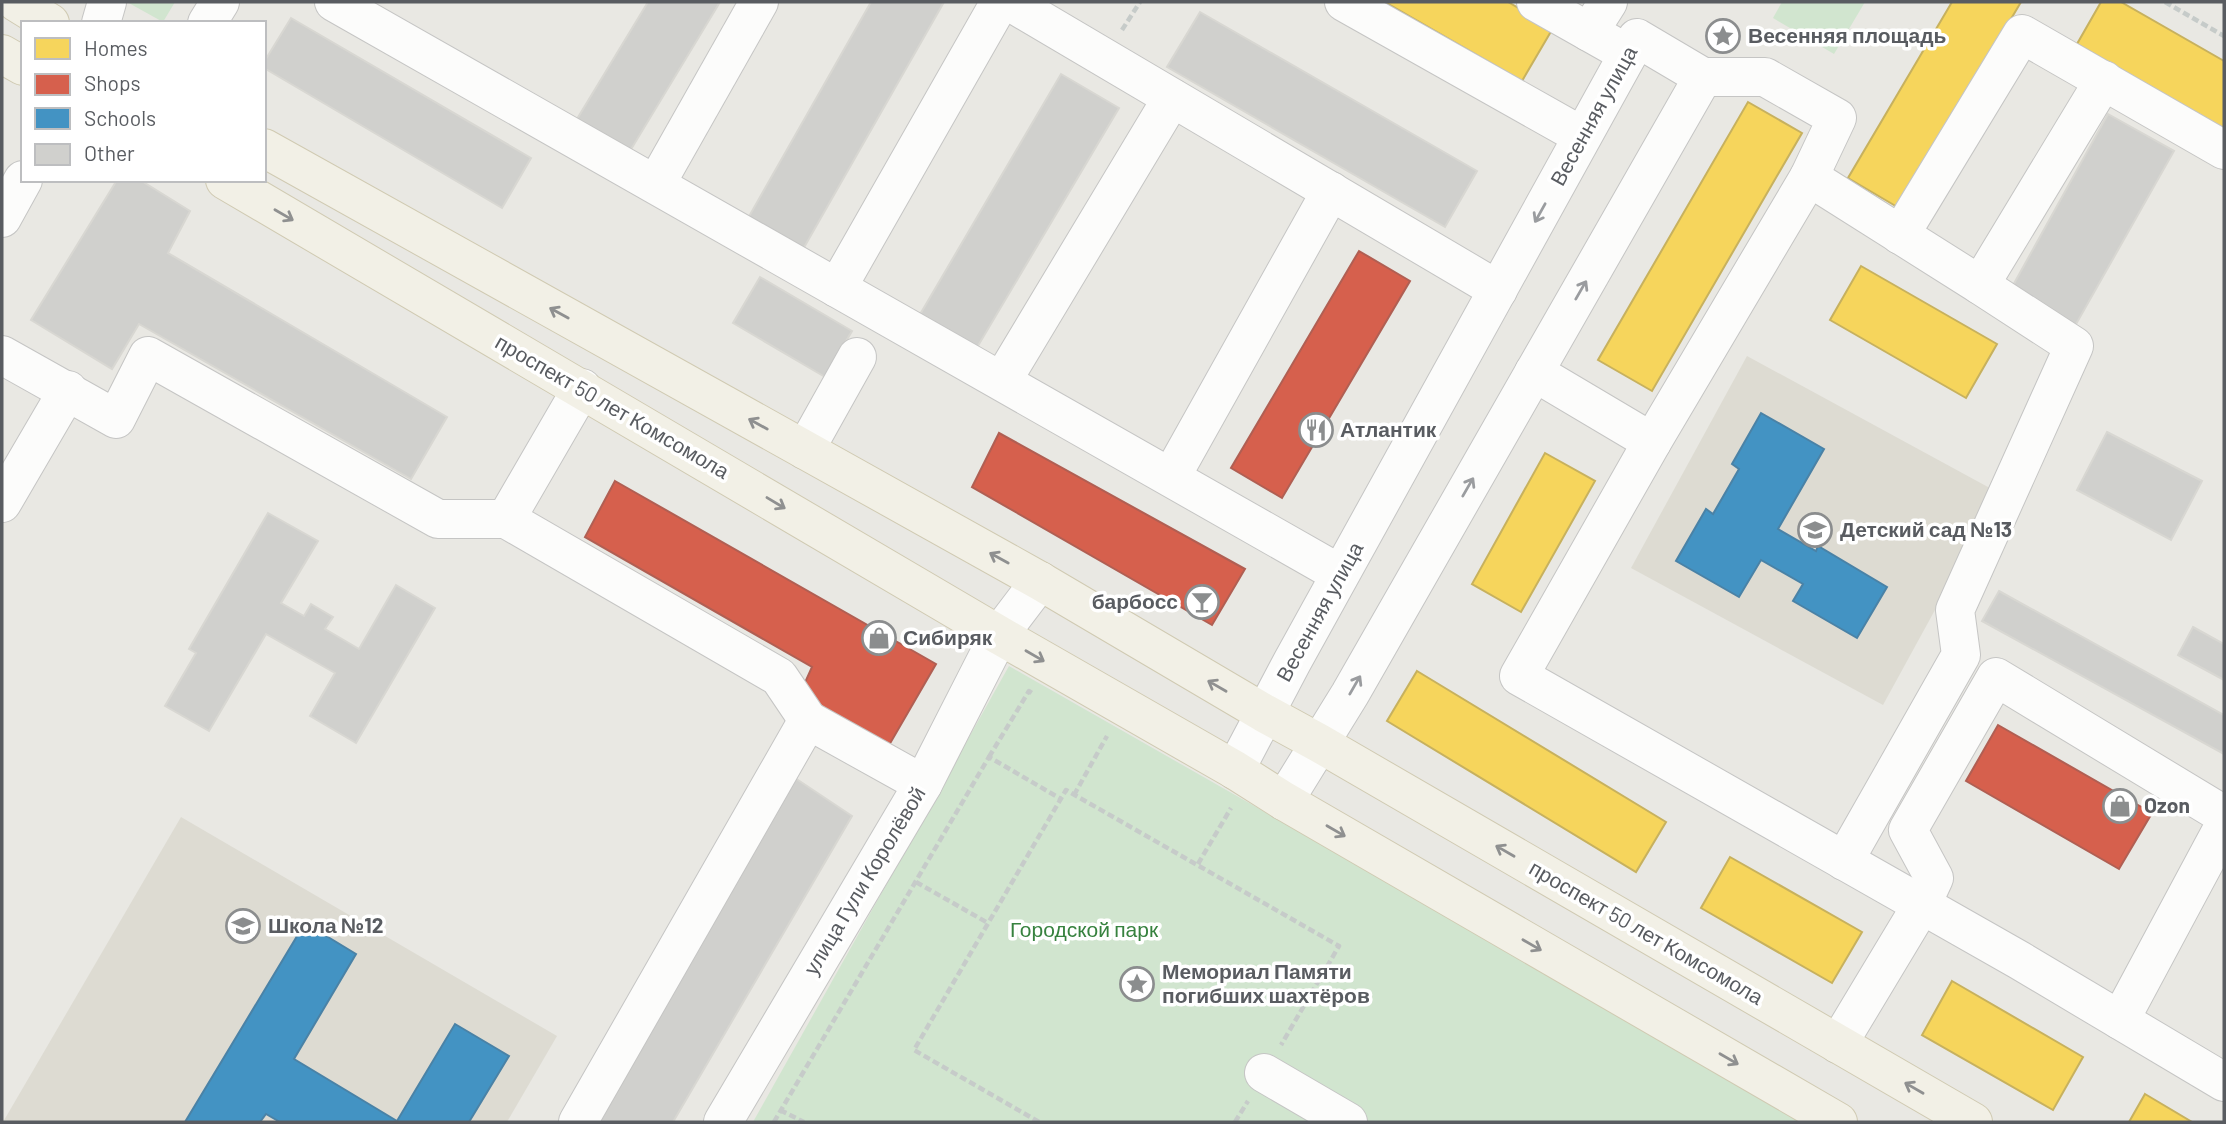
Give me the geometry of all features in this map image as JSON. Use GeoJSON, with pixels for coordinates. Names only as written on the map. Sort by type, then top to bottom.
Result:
{"type":"FeatureCollection","features":[{"type":"Feature","properties":{"kind":"main road"},"geometry":{"type":"LineString","coordinates":[[16,2],[47,21]]}},
{"type":"Feature","properties":{"kind":"main road"},"geometry":{"type":"LineString","coordinates":[[2,54],[21,65]]}},
{"type":"Feature","properties":{"kind":"main road","name":"проспект 50 лет Комсомола"},"geometry":{"type":"LineString","coordinates":[[266,149],[1040,581],[1973,1122]]}},
{"type":"Feature","properties":{"kind":"main road","name":"проспект 50 лет Комсомола"},"geometry":{"type":"LineString","coordinates":[[228,182],[999,635],[1227,786],[1284,801],[1838,1122]]}},
{"type":"Feature","properties":{"kind":"street"},"geometry":{"type":"LineString","coordinates":[[102,21],[107,2]]}},
{"type":"Feature","properties":{"kind":"street"},"geometry":{"type":"LineString","coordinates":[[208,21],[219,2]]}},
{"type":"Feature","properties":{"kind":"street"},"geometry":{"type":"LineString","coordinates":[[334,2],[1340,574]]}},
{"type":"Feature","properties":{"kind":"street"},"geometry":{"type":"LineString","coordinates":[[656,184],[759,2]]}},
{"type":"Feature","properties":{"kind":"street"},"geometry":{"type":"LineString","coordinates":[[837,288],[1000,2]]}},
{"type":"Feature","properties":{"kind":"street"},"geometry":{"type":"LineString","coordinates":[[1010,2],[1497,290]]}},
{"type":"Feature","properties":{"kind":"street"},"geometry":{"type":"LineString","coordinates":[[1343,2],[1582,136]]}},
{"type":"Feature","properties":{"kind":"street"},"geometry":{"type":"LineString","coordinates":[[1570,10],[1628,54]]}},
{"type":"Feature","properties":{"kind":"street"},"geometry":{"type":"LineString","coordinates":[[1900,235],[2022,34],[2224,150]]}},
{"type":"Feature","properties":{"kind":"street","name":"Весенняя улица"},"geometry":{"type":"LineString","coordinates":[[1264,713],[1637,38],[1703,77]]}},
{"type":"Feature","properties":{"kind":"street"},"geometry":{"type":"LineString","coordinates":[[1284,801],[1350,694],[1703,77],[1765,76],[1837,118],[1809,177],[1652,442],[1519,676],[2019,960],[2224,1082]]}},
{"type":"Feature","properties":{"kind":"street"},"geometry":{"type":"LineString","coordinates":[[1979,285],[2104,80]]}},
{"type":"Feature","properties":{"kind":"street"},"geometry":{"type":"LineString","coordinates":[[1002,381],[1172,98]]}},
{"type":"Feature","properties":{"kind":"street"},"geometry":{"type":"LineString","coordinates":[[1809,177],[2074,346],[1955,610],[1961,655],[1844,861]]}},
{"type":"Feature","properties":{"kind":"street"},"geometry":{"type":"LineString","coordinates":[[2,218],[22,182]]}},
{"type":"Feature","properties":{"kind":"street"},"geometry":{"type":"LineString","coordinates":[[1171,477],[1331,191]]}},
{"type":"Feature","properties":{"kind":"street"},"geometry":{"type":"LineString","coordinates":[[2,355],[116,419],[148,356],[438,519],[506,519],[779,677],[808,720],[923,784]]}},
{"type":"Feature","properties":{"kind":"street"},"geometry":{"type":"LineString","coordinates":[[806,450],[857,357]]}},
{"type":"Feature","properties":{"kind":"street"},"geometry":{"type":"LineString","coordinates":[[1534,372],[1652,442]]}},
{"type":"Feature","properties":{"kind":"street"},"geometry":{"type":"LineString","coordinates":[[506,519],[582,388]]}},
{"type":"Feature","properties":{"kind":"street"},"geometry":{"type":"LineString","coordinates":[[2,503],[68,390]]}},
{"type":"Feature","properties":{"kind":"street"},"geometry":{"type":"LineString","coordinates":[[999,635],[1040,581]]}},
{"type":"Feature","properties":{"kind":"street","name":"улица Гули Королёвой"},"geometry":{"type":"LineString","coordinates":[[723,1122],[923,784],[999,635]]}},
{"type":"Feature","properties":{"kind":"street"},"geometry":{"type":"LineString","coordinates":[[1839,1044],[1921,905],[1934,878],[1908,830],[1996,677],[2224,815]]}},
{"type":"Feature","properties":{"kind":"street"},"geometry":{"type":"LineString","coordinates":[[1227,786],[1264,713]]}},
{"type":"Feature","properties":{"kind":"street"},"geometry":{"type":"LineString","coordinates":[[578,1122],[808,720]]}},
{"type":"Feature","properties":{"kind":"street"},"geometry":{"type":"LineString","coordinates":[[2120,1020],[2224,826]]}},
{"type":"Feature","properties":{"kind":"street"},"geometry":{"type":"LineString","coordinates":[[1264,1073],[1348,1122]]}},
{"type":"Feature","properties":{"kind":"path"},"geometry":{"type":"LineString","coordinates":[[2165,2],[2224,36]]}},
{"type":"Feature","properties":{"kind":"path"},"geometry":{"type":"LineString","coordinates":[[774,1122],[1029,691],[1040,697]]}},
{"type":"Feature","properties":{"kind":"path"},"geometry":{"type":"LineString","coordinates":[[1096,729],[1119,743]]}},
{"type":"Feature","properties":{"kind":"path"},"geometry":{"type":"LineString","coordinates":[[1074,795],[1107,736]]}},
{"type":"Feature","properties":{"kind":"path"},"geometry":{"type":"LineString","coordinates":[[989,757],[1061,799]]}},
{"type":"Feature","properties":{"kind":"path"},"geometry":{"type":"LineString","coordinates":[[1198,864],[1231,808],[1227,786]]}},
{"type":"Feature","properties":{"kind":"path"},"geometry":{"type":"LineString","coordinates":[[1039,1122],[914,1050],[1066,790],[1339,946],[1236,1122]]}},
{"type":"Feature","properties":{"kind":"path"},"geometry":{"type":"LineString","coordinates":[[1231,808],[1242,814]]}},
{"type":"Feature","properties":{"kind":"path"},"geometry":{"type":"LineString","coordinates":[[916,882],[988,923]]}},
{"type":"Feature","properties":{"kind":"path"},"geometry":{"type":"LineString","coordinates":[[780,1110],[804,1122]]}},
{"type":"Feature","properties":{"kind":"shaded area","name":"Детский сад №13"},"geometry":{"type":"Polygon","coordinates":[[[1747,356],[1999,493],[1883,705],[1631,568],[1747,356]]]}},
{"type":"Feature","properties":{"kind":"shaded area","name":"Школа №12"},"geometry":{"type":"Polygon","coordinates":[[[181,817],[557,1036],[507,1122],[3,1122],[181,817]]]}},
{"type":"Feature","properties":{"kind":"green space"},"geometry":{"type":"Polygon","coordinates":[[[127,2],[175,2],[161,21],[127,2]]]}},
{"type":"Feature","properties":{"kind":"green space"},"geometry":{"type":"Polygon","coordinates":[[[1782,2],[1865,2],[1834,54],[1773,18],[1782,2]]]}},
{"type":"Feature","properties":{"kind":"green space","name":"Городской парк"},"geometry":{"type":"Polygon","coordinates":[[[1009,666],[1808,1122],[753,1122],[1009,666]]]}},
{"type":"Feature","properties":{"kind":"building: Homes"},"geometry":{"type":"Polygon","coordinates":[[[1385,2],[1508,2],[1553,28],[1522,81],[1385,2]]]}},
{"type":"Feature","properties":{"kind":"building: Homes"},"geometry":{"type":"Polygon","coordinates":[[[1952,2],[2021,2],[1899,208],[1848,178],[1952,2]]]}},
{"type":"Feature","properties":{"kind":"building: Homes"},"geometry":{"type":"Polygon","coordinates":[[[2101,2],[2121,2],[2224,61],[2224,129],[2077,44],[2101,2]]]}},
{"type":"Feature","properties":{"kind":"building: Homes"},"geometry":{"type":"Polygon","coordinates":[[[1748,102],[1802,133],[1652,391],[1598,360],[1748,102]]]}},
{"type":"Feature","properties":{"kind":"building: Homes"},"geometry":{"type":"Polygon","coordinates":[[[1861,266],[1997,344],[1966,398],[1830,320],[1861,266]]]}},
{"type":"Feature","properties":{"kind":"building: Homes"},"geometry":{"type":"Polygon","coordinates":[[[1545,453],[1595,481],[1521,612],[1472,584],[1545,453]]]}},
{"type":"Feature","properties":{"kind":"building: Homes"},"geometry":{"type":"Polygon","coordinates":[[[1417,671],[1666,822],[1636,872],[1387,721],[1417,671]]]}},
{"type":"Feature","properties":{"kind":"building: Homes"},"geometry":{"type":"Polygon","coordinates":[[[1730,857],[1862,932],[1832,983],[1701,908],[1730,857]]]}},
{"type":"Feature","properties":{"kind":"building: Homes"},"geometry":{"type":"Polygon","coordinates":[[[1952,981],[2083,1057],[2053,1110],[1922,1035],[1952,981]]]}},
{"type":"Feature","properties":{"kind":"building: Homes"},"geometry":{"type":"Polygon","coordinates":[[[2145,1094],[2192,1122],[2129,1122],[2145,1094]]]}},
{"type":"Feature","properties":{"kind":"building: Shops"},"geometry":{"type":"Polygon","coordinates":[[[1359,251],[1410,281],[1282,498],[1231,468],[1359,251]]]}},
{"type":"Feature","properties":{"kind":"building: Shops"},"geometry":{"type":"Polygon","coordinates":[[[999,433],[1245,569],[1212,625],[972,487],[999,433]]]}},
{"type":"Feature","properties":{"kind":"building: Shops"},"geometry":{"type":"Polygon","coordinates":[[[615,481],[936,664],[888,747],[799,696],[812,667],[585,537],[615,481]]]}},
{"type":"Feature","properties":{"kind":"building: Shops"},"geometry":{"type":"Polygon","coordinates":[[[1998,725],[2152,813],[2119,869],[1966,781],[1998,725]]]}},
{"type":"Feature","properties":{"kind":"building: Schools"},"geometry":{"type":"Polygon","coordinates":[[[1761,413],[1824,449],[1778,529],[1816,551],[1818,546],[1887,587],[1857,638],[1793,601],[1803,584],[1761,560],[1739,597],[1676,561],[1706,509],[1713,514],[1739,469],[1732,464],[1761,413]]]}},
{"type":"Feature","properties":{"kind":"building: Schools"},"geometry":{"type":"Polygon","coordinates":[[[305,923],[356,954],[294,1059],[397,1121],[455,1024],[509,1056],[469,1122],[280,1122],[266,1114],[260,1122],[185,1122],[305,923]]]}},
{"type":"Feature","properties":{"kind":"building: Other"},"geometry":{"type":"Polygon","coordinates":[[[648,2],[720,2],[627,156],[574,124],[648,2]]]}},
{"type":"Feature","properties":{"kind":"building: Other"},"geometry":{"type":"Polygon","coordinates":[[[871,2],[944,2],[798,258],[743,227],[871,2]]]}},
{"type":"Feature","properties":{"kind":"building: Other"},"geometry":{"type":"Polygon","coordinates":[[[1200,12],[1477,171],[1445,227],[1167,67],[1200,12]]]}},
{"type":"Feature","properties":{"kind":"building: Other"},"geometry":{"type":"Polygon","coordinates":[[[291,18],[531,158],[502,208],[266,69],[266,59],[291,18]]]}},
{"type":"Feature","properties":{"kind":"building: Other"},"geometry":{"type":"Polygon","coordinates":[[[1061,74],[1119,108],[972,356],[915,323],[1061,74]]]}},
{"type":"Feature","properties":{"kind":"building: Other"},"geometry":{"type":"Polygon","coordinates":[[[2108,114],[2174,151],[2075,326],[2011,289],[2108,114]]]}},
{"type":"Feature","properties":{"kind":"building: Other"},"geometry":{"type":"Polygon","coordinates":[[[116,182],[143,182],[190,211],[168,253],[447,417],[411,479],[139,324],[112,369],[31,320],[116,182]]]}},
{"type":"Feature","properties":{"kind":"building: Other"},"geometry":{"type":"Polygon","coordinates":[[[760,277],[852,331],[825,377],[733,323],[760,277]]]}},
{"type":"Feature","properties":{"kind":"building: Other"},"geometry":{"type":"Polygon","coordinates":[[[2107,432],[2202,481],[2171,540],[2077,490],[2107,432]]]}},
{"type":"Feature","properties":{"kind":"building: Other"},"geometry":{"type":"Polygon","coordinates":[[[268,513],[318,541],[281,603],[304,616],[311,604],[333,617],[325,629],[359,649],[396,585],[435,608],[356,743],[310,716],[335,673],[266,634],[209,731],[165,706],[196,653],[189,649],[268,513]]]}},
{"type":"Feature","properties":{"kind":"building: Other"},"geometry":{"type":"Polygon","coordinates":[[[1999,591],[2224,715],[2224,754],[1982,621],[1999,591]]]}},
{"type":"Feature","properties":{"kind":"building: Other"},"geometry":{"type":"Polygon","coordinates":[[[2193,627],[2224,644],[2224,680],[2178,655],[2193,627]]]}},
{"type":"Feature","properties":{"kind":"building: Other"},"geometry":{"type":"Polygon","coordinates":[[[792,776],[852,816],[673,1122],[593,1122],[792,776]]]}},
{"type":"Feature","properties":{"kind":"place","name":"Весенняя площадь"},"geometry":{"type":"Point","coordinates":[1723,36]}},
{"type":"Feature","properties":{"kind":"place","name":"Атлантик"},"geometry":{"type":"Point","coordinates":[1316,430]}},
{"type":"Feature","properties":{"kind":"place","name":"Детский сад №13"},"geometry":{"type":"Point","coordinates":[1815,530]}},
{"type":"Feature","properties":{"kind":"place","name":"барбосс"},"geometry":{"type":"Point","coordinates":[1202,602]}},
{"type":"Feature","properties":{"kind":"place","name":"Сибиряк"},"geometry":{"type":"Point","coordinates":[879,638]}},
{"type":"Feature","properties":{"kind":"place","name":"Ozon"},"geometry":{"type":"Point","coordinates":[2120,806]}},
{"type":"Feature","properties":{"kind":"place","name":"Школа №12"},"geometry":{"type":"Point","coordinates":[243,926]}},
{"type":"Feature","properties":{"kind":"place","name":"Мемориал Памяти погибших шахтёров"},"geometry":{"type":"Point","coordinates":[1137,984]}}]}
